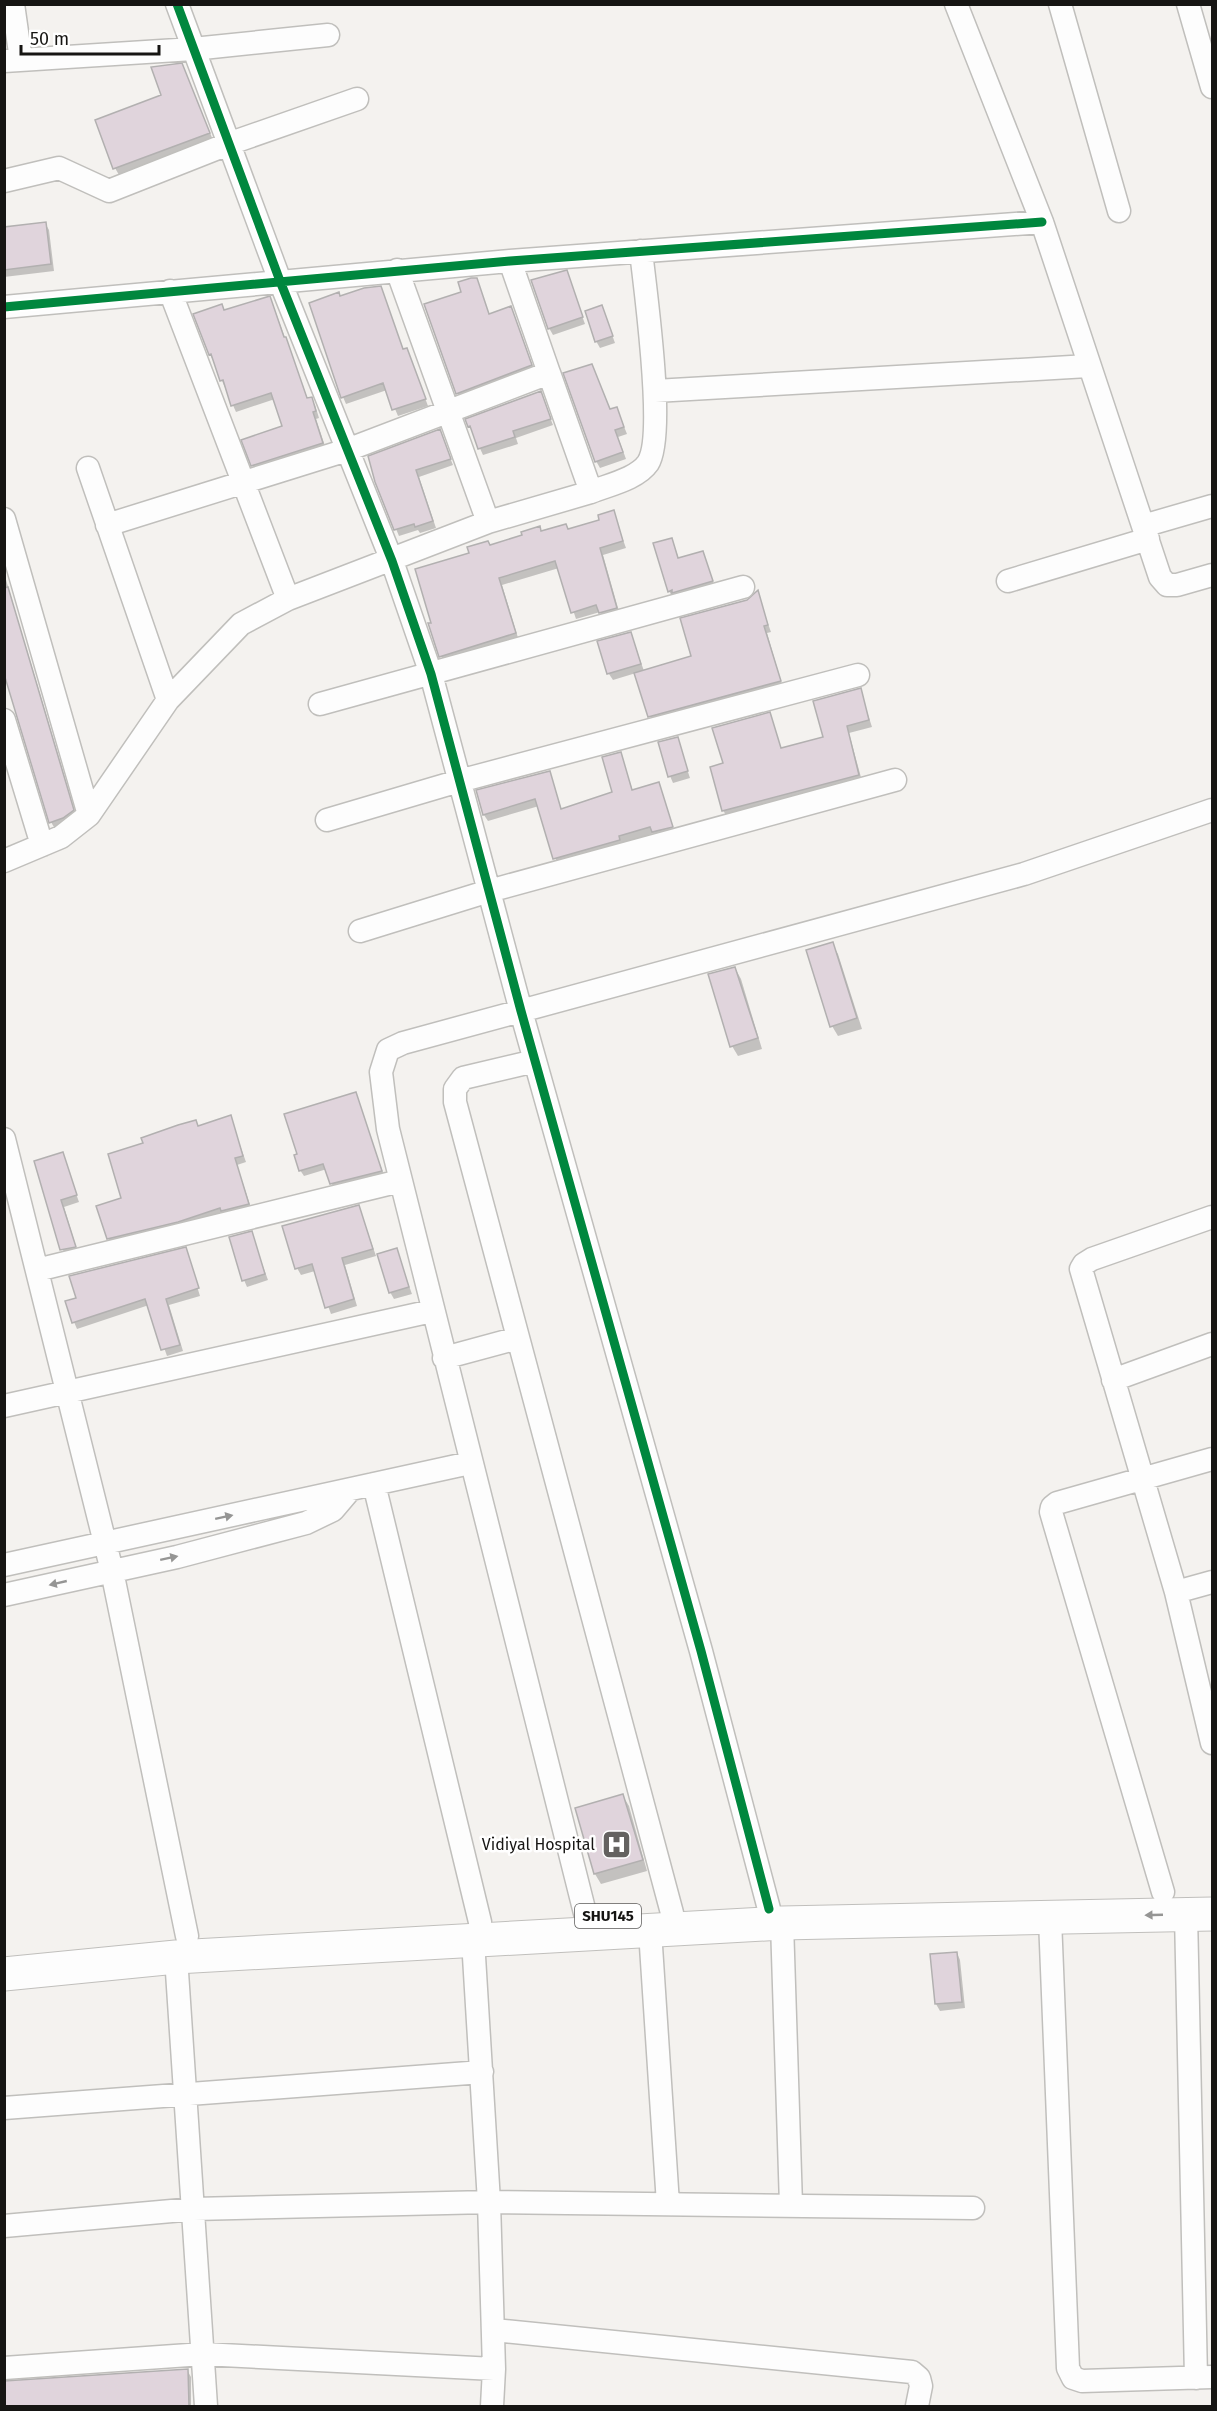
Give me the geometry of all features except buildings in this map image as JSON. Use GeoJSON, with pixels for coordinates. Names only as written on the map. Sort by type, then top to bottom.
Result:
{"type":"FeatureCollection","features":[{"type":"Feature","properties":{"kind":"main road"},"geometry":{"type":"LineString","coordinates":[[776,1916],[1050,1919],[1187,1907],[1212,1891]]}},
{"type":"Feature","properties":{"kind":"main road"},"geometry":{"type":"LineString","coordinates":[[4,1953],[776,1916],[1187,1907]]}},
{"type":"Feature","properties":{"kind":"main road","name":"SHU145"},"geometry":{"type":"LineString","coordinates":[[476,1931],[586,1917],[661,1922]]}},
{"type":"Feature","properties":{"kind":"main road"},"geometry":{"type":"LineString","coordinates":[[4,1974],[181,1946]]}},
{"type":"Feature","properties":{"kind":"street"},"geometry":{"type":"LineString","coordinates":[[13,4],[13,61],[193,49],[328,35]]}},
{"type":"Feature","properties":{"kind":"street"},"geometry":{"type":"LineString","coordinates":[[177,4],[280,280],[392,561],[430,674],[521,1011],[776,1916],[791,2205]]}},
{"type":"Feature","properties":{"kind":"street"},"geometry":{"type":"LineString","coordinates":[[956,4],[1042,222],[1160,577],[1167,585],[1177,585],[1212,575]]}},
{"type":"Feature","properties":{"kind":"street"},"geometry":{"type":"LineString","coordinates":[[1060,4],[1119,211]]}},
{"type":"Feature","properties":{"kind":"street"},"geometry":{"type":"LineString","coordinates":[[1188,4],[1212,87]]}},
{"type":"Feature","properties":{"kind":"street"},"geometry":{"type":"LineString","coordinates":[[4,181],[59,168],[109,191],[228,144],[357,99]]}},
{"type":"Feature","properties":{"kind":"street"},"geometry":{"type":"LineString","coordinates":[[4,307],[397,270],[1042,222]]}},
{"type":"Feature","properties":{"kind":"street"},"geometry":{"type":"LineString","coordinates":[[4,861],[61,837],[89,814],[168,700],[241,624],[288,599],[392,561],[488,522],[591,492],[639,472],[652,454],[655,391],[641,251]]}},
{"type":"Feature","properties":{"kind":"street"},"geometry":{"type":"LineString","coordinates":[[510,261],[591,492]]}},
{"type":"Feature","properties":{"kind":"street"},"geometry":{"type":"LineString","coordinates":[[397,270],[488,522]]}},
{"type":"Feature","properties":{"kind":"street"},"geometry":{"type":"LineString","coordinates":[[170,291],[288,599]]}},
{"type":"Feature","properties":{"kind":"street"},"geometry":{"type":"LineString","coordinates":[[655,391],[1088,366]]}},
{"type":"Feature","properties":{"kind":"street"},"geometry":{"type":"LineString","coordinates":[[107,525],[347,450],[549,374]]}},
{"type":"Feature","properties":{"kind":"street"},"geometry":{"type":"LineString","coordinates":[[88,468],[168,700]]}},
{"type":"Feature","properties":{"kind":"street"},"geometry":{"type":"LineString","coordinates":[[1008,581],[1212,506]]}},
{"type":"Feature","properties":{"kind":"street"},"geometry":{"type":"LineString","coordinates":[[4,519],[89,814]]}},
{"type":"Feature","properties":{"kind":"street"},"geometry":{"type":"LineString","coordinates":[[320,704],[743,587]]}},
{"type":"Feature","properties":{"kind":"street"},"geometry":{"type":"LineString","coordinates":[[327,820],[459,781],[858,675]]}},
{"type":"Feature","properties":{"kind":"street"},"geometry":{"type":"LineString","coordinates":[[4,720],[42,844]]}},
{"type":"Feature","properties":{"kind":"street"},"geometry":{"type":"LineString","coordinates":[[360,931],[489,891],[896,780]]}},
{"type":"Feature","properties":{"kind":"street"},"geometry":{"type":"LineString","coordinates":[[586,1917],[470,1463],[388,1129],[381,1072],[388,1050],[403,1043],[1024,874],[1212,810]]}},
{"type":"Feature","properties":{"kind":"street"},"geometry":{"type":"LineString","coordinates":[[535,1061],[463,1078],[455,1089],[455,1102],[518,1338],[661,1922],[668,2204]]}},
{"type":"Feature","properties":{"kind":"street"},"geometry":{"type":"LineString","coordinates":[[4,1139],[112,1571],[181,1946],[186,2095],[206,2406]]}},
{"type":"Feature","properties":{"kind":"street"},"geometry":{"type":"LineString","coordinates":[[37,1270],[400,1181]]}},
{"type":"Feature","properties":{"kind":"street"},"geometry":{"type":"LineString","coordinates":[[1212,1217],[1092,1259],[1081,1269],[1176,1592],[1212,1743]]}},
{"type":"Feature","properties":{"kind":"street"},"geometry":{"type":"LineString","coordinates":[[4,1406],[432,1311]]}},
{"type":"Feature","properties":{"kind":"street"},"geometry":{"type":"LineString","coordinates":[[444,1358],[518,1338]]}},
{"type":"Feature","properties":{"kind":"street"},"geometry":{"type":"LineString","coordinates":[[1113,1380],[1212,1344]]}},
{"type":"Feature","properties":{"kind":"street"},"geometry":{"type":"LineString","coordinates":[[1050,1919],[1068,2368],[1073,2378],[1082,2381],[1204,2378],[1187,1907],[1051,1512],[1052,1507],[1057,1503],[1212,1459]]}},
{"type":"Feature","properties":{"kind":"street"},"geometry":{"type":"LineString","coordinates":[[4,1565],[470,1463]]}},
{"type":"Feature","properties":{"kind":"street"},"geometry":{"type":"LineString","coordinates":[[374,1484],[476,1931],[494,2330],[495,2368],[492,2406]]}},
{"type":"Feature","properties":{"kind":"street"},"geometry":{"type":"LineString","coordinates":[[4,1595],[177,1557],[306,1523],[333,1510],[350,1490]]}},
{"type":"Feature","properties":{"kind":"street"},"geometry":{"type":"LineString","coordinates":[[1176,1592],[1212,1582]]}},
{"type":"Feature","properties":{"kind":"street"},"geometry":{"type":"LineString","coordinates":[[4,2108],[482,2072]]}},
{"type":"Feature","properties":{"kind":"street"},"geometry":{"type":"LineString","coordinates":[[4,2226],[194,2209],[489,2202],[973,2208]]}},
{"type":"Feature","properties":{"kind":"street"},"geometry":{"type":"LineString","coordinates":[[494,2330],[912,2372],[919,2378],[921,2386],[917,2406]]}},
{"type":"Feature","properties":{"kind":"street"},"geometry":{"type":"LineString","coordinates":[[4,2368],[203,2354],[495,2368]]}},
{"type":"Feature","properties":{"kind":"cycle path"},"geometry":{"type":"LineString","coordinates":[[177,4],[280,281],[392,561],[431,674],[521,1011],[701,1651],[769,1909]]}},
{"type":"Feature","properties":{"kind":"cycle path"},"geometry":{"type":"LineString","coordinates":[[4,307],[510,261],[1042,222]]}},
{"type":"Feature","properties":{"kind":"place","name":"Vidiyal Hospital"},"geometry":{"type":"Point","coordinates":[616,1844]}}]}
